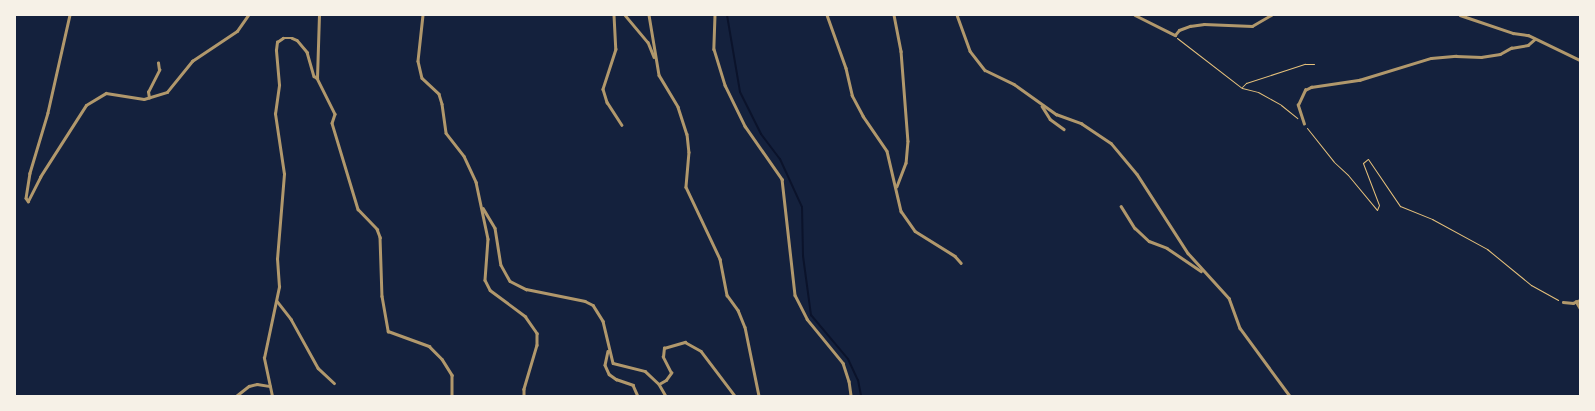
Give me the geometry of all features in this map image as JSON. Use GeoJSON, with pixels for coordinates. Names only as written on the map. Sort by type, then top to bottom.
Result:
{"type":"FeatureCollection","features":[{"type":"Feature","properties":{"kind":"street"},"geometry":{"type":"LineString","coordinates":[[70,15],[48,113],[30,173],[26,198],[28,201],[40,177],[86,105],[106,93],[150,98],[167,92],[192,62],[237,31],[248,15]]}},
{"type":"Feature","properties":{"kind":"street"},"geometry":{"type":"LineString","coordinates":[[319,15],[318,78],[335,114],[332,123],[358,209],[377,229],[380,237],[382,296],[388,331],[429,346],[442,359],[452,375],[452,396]]}},
{"type":"Feature","properties":{"kind":"street"},"geometry":{"type":"LineString","coordinates":[[423,15],[418,61],[422,78],[438,94],[442,104],[446,133],[464,156],[476,182],[488,239],[485,280],[490,290],[525,316],[536,333],[537,345],[524,389],[524,396]]}},
{"type":"Feature","properties":{"kind":"street"},"geometry":{"type":"LineString","coordinates":[[614,15],[616,49],[603,88],[607,102],[622,125]]}},
{"type":"Feature","properties":{"kind":"street"},"geometry":{"type":"LineString","coordinates":[[625,15],[648,42],[659,75],[678,107],[685,124],[689,142],[686,187],[720,260],[727,295],[738,310],[745,327],[759,396]]}},
{"type":"Feature","properties":{"kind":"street"},"geometry":{"type":"LineString","coordinates":[[649,15],[653,32],[655,61]]}},
{"type":"Feature","properties":{"kind":"street"},"geometry":{"type":"LineString","coordinates":[[716,15],[714,49],[729,93],[745,126],[782,179],[790,268],[795,295],[807,320],[843,363],[849,381],[851,396]]}},
{"type":"Feature","properties":{"kind":"street"},"geometry":{"type":"LineString","coordinates":[[827,15],[846,68],[852,95],[863,116],[888,151],[901,211],[915,231],[955,256],[961,263]]}},
{"type":"Feature","properties":{"kind":"street"},"geometry":{"type":"LineString","coordinates":[[894,15],[901,51],[908,141],[906,162],[897,186]]}},
{"type":"Feature","properties":{"kind":"street"},"geometry":{"type":"LineString","coordinates":[[957,15],[970,51],[985,70],[1014,84],[1056,114],[1081,123],[1110,143],[1138,174],[1202,271],[1229,298],[1240,328],[1290,396]]}},
{"type":"Feature","properties":{"kind":"street"},"geometry":{"type":"LineString","coordinates":[[1136,15],[1175,35],[1179,30],[1190,26],[1252,26],[1271,15]]}},
{"type":"Feature","properties":{"kind":"street"},"geometry":{"type":"LineString","coordinates":[[1460,15],[1535,39],[1580,60]]}},
{"type":"Feature","properties":{"kind":"street"},"geometry":{"type":"LineString","coordinates":[[272,396],[264,366],[264,350],[277,301],[279,281],[277,259],[284,174],[275,114],[279,81],[276,50],[279,40],[292,38],[301,43],[307,52],[314,76],[318,78]]}},
{"type":"Feature","properties":{"kind":"street"},"geometry":{"type":"LineString","coordinates":[[1304,124],[1298,105],[1305,90],[1311,87],[1359,80],[1411,62],[1431,58],[1481,57],[1500,54],[1511,48],[1528,45],[1535,39]]}},
{"type":"Feature","properties":{"kind":"street"},"geometry":{"type":"LineString","coordinates":[[150,98],[148,92],[159,70],[158,63]]}},
{"type":"Feature","properties":{"kind":"street"},"geometry":{"type":"LineString","coordinates":[[1042,104],[1050,119],[1064,129]]}},
{"type":"Feature","properties":{"kind":"street"},"geometry":{"type":"LineString","coordinates":[[1121,206],[1135,228],[1149,241],[1167,248],[1202,271]]}},
{"type":"Feature","properties":{"kind":"street"},"geometry":{"type":"LineString","coordinates":[[482,207],[495,228],[501,265],[510,281],[526,289],[568,299],[586,300],[593,305],[603,321],[613,363],[645,372],[658,384],[666,396]]}},
{"type":"Feature","properties":{"kind":"street"},"geometry":{"type":"LineString","coordinates":[[1563,302],[1580,300]]}},
{"type":"Feature","properties":{"kind":"street"},"geometry":{"type":"LineString","coordinates":[[277,301],[291,319],[318,368],[334,383]]}},
{"type":"Feature","properties":{"kind":"street"},"geometry":{"type":"LineString","coordinates":[[1576,301],[1580,308]]}},
{"type":"Feature","properties":{"kind":"street"},"geometry":{"type":"LineString","coordinates":[[658,384],[666,380],[671,373],[663,357],[664,348],[685,342],[700,350],[734,396]]}},
{"type":"Feature","properties":{"kind":"street"},"geometry":{"type":"LineString","coordinates":[[610,344],[605,365],[609,374],[616,379],[633,384],[638,396]]}},
{"type":"Feature","properties":{"kind":"street"},"geometry":{"type":"LineString","coordinates":[[236,396],[249,386],[258,384],[270,386]]}},
{"type":"Feature","properties":{"kind":"path"},"geometry":{"type":"LineString","coordinates":[[1175,35],[1242,88],[1258,92],[1281,105],[1297,118]]}},
{"type":"Feature","properties":{"kind":"path"},"geometry":{"type":"LineString","coordinates":[[1242,88],[1246,83],[1305,64],[1314,64]]}},
{"type":"Feature","properties":{"kind":"path"},"geometry":{"type":"LineString","coordinates":[[1304,124],[1334,162],[1348,175],[1377,210],[1378,205],[1363,163],[1368,159],[1400,206],[1432,219],[1487,248],[1531,285],[1563,302]]}},
{"type":"Feature","properties":{"kind":"waterway"},"geometry":{"type":"LineString","coordinates":[[727,15],[740,92],[761,134],[780,159],[802,207],[803,256],[811,315],[848,359],[858,380],[861,396]]}}]}
